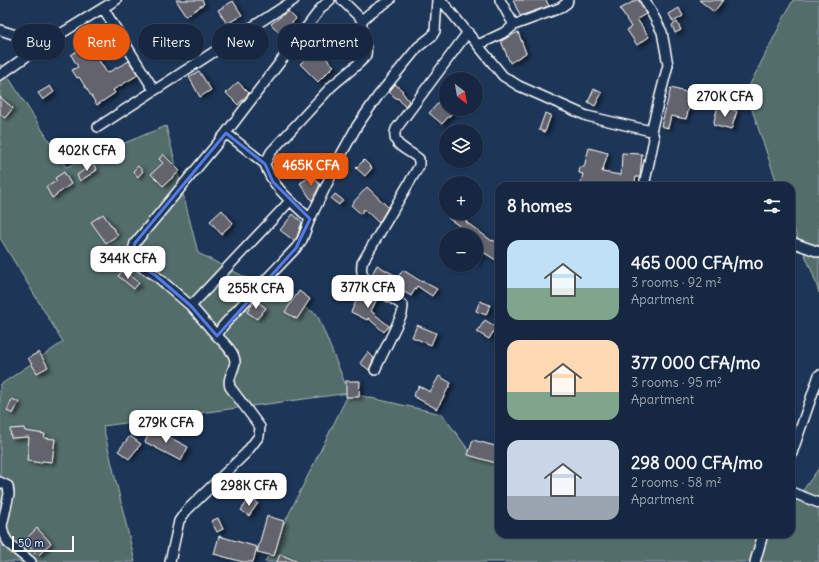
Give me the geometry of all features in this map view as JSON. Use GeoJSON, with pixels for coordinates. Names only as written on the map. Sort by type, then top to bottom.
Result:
{"type":"FeatureCollection","features":[{"type":"Feature","properties":{"kind":"street"},"geometry":{"type":"LineString","coordinates":[[65,31],[116,0]]}},
{"type":"Feature","properties":{"kind":"street"},"geometry":{"type":"LineString","coordinates":[[98,127],[294,0]]}},
{"type":"Feature","properties":{"kind":"street"},"geometry":{"type":"LineString","coordinates":[[170,562],[179,521],[186,511],[246,453],[259,436],[260,427],[230,387],[229,382],[235,362],[233,354],[191,306],[155,275],[138,265],[133,260],[132,254],[135,243],[226,132],[322,7],[330,0]]}},
{"type":"Feature","properties":{"kind":"street"},"geometry":{"type":"LineString","coordinates":[[342,0],[362,20]]}},
{"type":"Feature","properties":{"kind":"street"},"geometry":{"type":"LineString","coordinates":[[265,164],[271,152],[340,78],[361,62],[366,54],[365,42],[361,31],[362,20],[390,0]]}},
{"type":"Feature","properties":{"kind":"street"},"geometry":{"type":"LineString","coordinates":[[217,336],[237,310],[302,240],[310,219],[340,155],[357,126],[378,96],[418,47],[432,36],[435,31],[437,0]]}},
{"type":"Feature","properties":{"kind":"street"},"geometry":{"type":"LineString","coordinates":[[442,0],[503,76],[520,86],[587,116],[651,131]]}},
{"type":"Feature","properties":{"kind":"street"},"geometry":{"type":"LineString","coordinates":[[500,0],[514,25]]}},
{"type":"Feature","properties":{"kind":"street"},"geometry":{"type":"LineString","coordinates":[[478,45],[507,31],[514,25],[560,8],[567,3],[568,0]]}},
{"type":"Feature","properties":{"kind":"street"},"geometry":{"type":"LineString","coordinates":[[645,0],[662,32],[668,65],[651,131],[654,139],[645,182]]}},
{"type":"Feature","properties":{"kind":"street"},"geometry":{"type":"LineString","coordinates":[[103,8],[154,90]]}},
{"type":"Feature","properties":{"kind":"street"},"geometry":{"type":"LineString","coordinates":[[0,30],[12,34]]}},
{"type":"Feature","properties":{"kind":"street"},"geometry":{"type":"LineString","coordinates":[[375,370],[402,314],[403,306],[370,284],[364,278],[361,272],[362,263],[418,166],[419,159],[399,145],[394,140],[394,135],[396,129],[468,32]]}},
{"type":"Feature","properties":{"kind":"street"},"geometry":{"type":"LineString","coordinates":[[0,75],[21,60]]}},
{"type":"Feature","properties":{"kind":"street"},"geometry":{"type":"LineString","coordinates":[[226,132],[265,164],[268,174],[290,201],[310,219]]}},
{"type":"Feature","properties":{"kind":"street"},"geometry":{"type":"LineString","coordinates":[[191,306],[290,201]]}},
{"type":"Feature","properties":{"kind":"street"},"geometry":{"type":"LineString","coordinates":[[795,243],[819,252]]}},
{"type":"Feature","properties":{"kind":"street"},"geometry":{"type":"LineString","coordinates":[[795,444],[819,375]]}},
{"type":"Feature","properties":{"kind":"street"},"geometry":{"type":"LineString","coordinates":[[0,482],[8,486],[9,494],[2,526],[4,535],[9,544],[31,562]]}},
{"type":"Feature","properties":{"kind":"street"},"geometry":{"type":"LineString","coordinates":[[795,494],[819,503]]}},
{"type":"Feature","properties":{"kind":"street"},"geometry":{"type":"LineString","coordinates":[[754,562],[762,538]]}},
{"type":"Feature","properties":{"kind":"highlighted area"},"geometry":{"type":"Polygon","coordinates":[[[226,133],[265,164],[273,182],[310,219],[296,248],[217,336],[191,306],[155,275],[138,265],[132,254],[135,243],[226,133]]]}},
{"type":"Feature","properties":{"kind":"green space"},"geometry":{"type":"Polygon","coordinates":[[[793,0],[819,0],[819,293],[813,274],[795,231],[795,182],[777,182],[746,92],[793,0]]]}},
{"type":"Feature","properties":{"kind":"green space"},"geometry":{"type":"Polygon","coordinates":[[[0,64],[66,167],[166,126],[198,253],[317,314],[349,393],[103,426],[135,562],[0,562],[0,385],[63,342],[0,238],[0,64]]]}},
{"type":"Feature","properties":{"kind":"green space"},"geometry":{"type":"Polygon","coordinates":[[[349,393],[442,414],[470,452],[495,457],[495,538],[795,538],[795,501],[819,468],[819,562],[265,562],[349,393]]]}},
{"type":"Feature","properties":{"kind":"building"},"geometry":{"type":"Polygon","coordinates":[[[176,0],[202,0],[204,4],[186,16],[176,0]]]}},
{"type":"Feature","properties":{"kind":"building"},"geometry":{"type":"Polygon","coordinates":[[[513,0],[546,0],[549,6],[520,16],[513,0]]]}},
{"type":"Feature","properties":{"kind":"building"},"geometry":{"type":"Polygon","coordinates":[[[636,0],[639,0],[646,14],[637,19],[649,37],[637,45],[627,30],[631,27],[620,9],[636,0]]]}},
{"type":"Feature","properties":{"kind":"building"},"geometry":{"type":"Polygon","coordinates":[[[699,0],[723,0],[714,12],[699,0]]]}},
{"type":"Feature","properties":{"kind":"building"},"geometry":{"type":"Polygon","coordinates":[[[233,1],[242,15],[227,24],[218,10],[233,1]]]}},
{"type":"Feature","properties":{"kind":"building"},"geometry":{"type":"Polygon","coordinates":[[[679,8],[683,16],[673,22],[669,14],[679,8]]]}},
{"type":"Feature","properties":{"kind":"building"},"geometry":{"type":"Polygon","coordinates":[[[288,11],[296,19],[291,24],[277,24],[277,30],[271,24],[288,11]]]}},
{"type":"Feature","properties":{"kind":"building"},"geometry":{"type":"Polygon","coordinates":[[[677,22],[681,30],[675,33],[672,25],[677,22]]]}},
{"type":"Feature","properties":{"kind":"building"},"geometry":{"type":"Polygon","coordinates":[[[518,32],[526,53],[510,63],[501,41],[518,32]]]}},
{"type":"Feature","properties":{"kind":"building"},"geometry":{"type":"Polygon","coordinates":[[[74,60],[99,60],[107,73],[129,61],[138,75],[113,90],[115,93],[97,105],[79,77],[77,78],[72,70],[78,67],[74,60]]]}},
{"type":"Feature","properties":{"kind":"building"},"geometry":{"type":"Polygon","coordinates":[[[304,60],[328,60],[334,66],[318,82],[300,64],[304,60]]]}},
{"type":"Feature","properties":{"kind":"building"},"geometry":{"type":"Polygon","coordinates":[[[199,71],[211,90],[200,97],[189,77],[199,71]]]}},
{"type":"Feature","properties":{"kind":"building"},"geometry":{"type":"Polygon","coordinates":[[[238,82],[249,93],[238,105],[226,93],[238,82]]]}},
{"type":"Feature","properties":{"kind":"building"},"geometry":{"type":"Polygon","coordinates":[[[395,84],[403,91],[402,92],[409,101],[405,107],[398,98],[397,99],[389,92],[395,84]]]}},
{"type":"Feature","properties":{"kind":"building"},"geometry":{"type":"Polygon","coordinates":[[[50,86],[54,92],[43,100],[38,93],[50,86]]]}},
{"type":"Feature","properties":{"kind":"building"},"geometry":{"type":"Polygon","coordinates":[[[671,88],[693,94],[686,119],[671,116],[668,128],[661,126],[671,88]]]}},
{"type":"Feature","properties":{"kind":"building"},"geometry":{"type":"Polygon","coordinates":[[[594,89],[602,93],[595,106],[588,102],[594,89]]]}},
{"type":"Feature","properties":{"kind":"building"},"geometry":{"type":"Polygon","coordinates":[[[0,97],[13,108],[5,118],[0,114],[0,97]]]}},
{"type":"Feature","properties":{"kind":"building"},"geometry":{"type":"Polygon","coordinates":[[[439,102],[439,116],[449,116],[442,124],[429,113],[439,102]]]}},
{"type":"Feature","properties":{"kind":"building"},"geometry":{"type":"Polygon","coordinates":[[[718,106],[737,111],[731,130],[713,125],[718,106]]]}},
{"type":"Feature","properties":{"kind":"building"},"geometry":{"type":"Polygon","coordinates":[[[545,113],[551,115],[545,132],[539,130],[545,113]]]}},
{"type":"Feature","properties":{"kind":"building"},"geometry":{"type":"Polygon","coordinates":[[[589,148],[608,153],[602,172],[621,175],[622,153],[642,154],[640,177],[636,177],[635,182],[581,182],[583,174],[579,173],[580,167],[584,167],[589,148]]]}},
{"type":"Feature","properties":{"kind":"building"},"geometry":{"type":"Polygon","coordinates":[[[163,154],[180,171],[163,186],[151,174],[163,163],[159,159],[163,154]]]}},
{"type":"Feature","properties":{"kind":"building"},"geometry":{"type":"Polygon","coordinates":[[[364,160],[372,168],[365,176],[356,168],[364,160]]]}},
{"type":"Feature","properties":{"kind":"building"},"geometry":{"type":"Polygon","coordinates":[[[322,162],[330,165],[324,177],[317,174],[322,162]]]}},
{"type":"Feature","properties":{"kind":"building"},"geometry":{"type":"Polygon","coordinates":[[[93,164],[97,170],[80,181],[77,175],[93,164]]]}},
{"type":"Feature","properties":{"kind":"building"},"geometry":{"type":"Polygon","coordinates":[[[138,166],[143,171],[138,177],[133,171],[138,166]]]}},
{"type":"Feature","properties":{"kind":"building"},"geometry":{"type":"Polygon","coordinates":[[[64,172],[71,184],[52,198],[46,187],[57,181],[55,178],[64,172]]]}},
{"type":"Feature","properties":{"kind":"building"},"geometry":{"type":"Polygon","coordinates":[[[313,175],[320,185],[312,201],[300,183],[313,175]]]}},
{"type":"Feature","properties":{"kind":"building"},"geometry":{"type":"Polygon","coordinates":[[[367,187],[388,207],[379,223],[364,209],[361,214],[351,205],[367,187]]]}},
{"type":"Feature","properties":{"kind":"building"},"geometry":{"type":"Polygon","coordinates":[[[335,194],[343,200],[339,205],[331,199],[335,194]]]}},
{"type":"Feature","properties":{"kind":"building"},"geometry":{"type":"Polygon","coordinates":[[[222,210],[233,223],[221,234],[210,221],[222,210]]]}},
{"type":"Feature","properties":{"kind":"building"},"geometry":{"type":"Polygon","coordinates":[[[103,214],[118,235],[106,243],[91,222],[103,214]]]}},
{"type":"Feature","properties":{"kind":"building"},"geometry":{"type":"Polygon","coordinates":[[[293,214],[302,222],[297,237],[294,241],[280,230],[293,214]]]}},
{"type":"Feature","properties":{"kind":"building"},"geometry":{"type":"Polygon","coordinates":[[[451,220],[466,220],[474,228],[462,228],[451,220]]]}},
{"type":"Feature","properties":{"kind":"building"},"geometry":{"type":"Polygon","coordinates":[[[483,234],[492,241],[495,241],[495,260],[483,252],[483,234]]]}},
{"type":"Feature","properties":{"kind":"building"},"geometry":{"type":"Polygon","coordinates":[[[377,265],[398,277],[403,270],[422,282],[437,289],[432,296],[417,286],[411,296],[392,284],[390,287],[371,276],[377,265]]]}},
{"type":"Feature","properties":{"kind":"building"},"geometry":{"type":"Polygon","coordinates":[[[123,270],[139,283],[134,289],[118,276],[123,270]]]}},
{"type":"Feature","properties":{"kind":"building"},"geometry":{"type":"Polygon","coordinates":[[[362,289],[378,297],[371,311],[389,326],[384,332],[368,318],[367,320],[351,312],[362,289]]]}},
{"type":"Feature","properties":{"kind":"building"},"geometry":{"type":"Polygon","coordinates":[[[299,291],[310,299],[297,319],[285,312],[299,291]]]}},
{"type":"Feature","properties":{"kind":"building"},"geometry":{"type":"Polygon","coordinates":[[[255,300],[266,308],[257,319],[247,312],[255,300]]]}},
{"type":"Feature","properties":{"kind":"building"},"geometry":{"type":"Polygon","coordinates":[[[480,301],[490,305],[486,315],[476,311],[480,301]]]}},
{"type":"Feature","properties":{"kind":"building"},"geometry":{"type":"Polygon","coordinates":[[[485,320],[495,326],[489,339],[477,332],[485,320]]]}},
{"type":"Feature","properties":{"kind":"building"},"geometry":{"type":"Polygon","coordinates":[[[417,325],[436,333],[431,345],[412,337],[417,325]]]}},
{"type":"Feature","properties":{"kind":"building"},"geometry":{"type":"Polygon","coordinates":[[[39,352],[48,367],[37,373],[28,358],[39,352]]]}},
{"type":"Feature","properties":{"kind":"building"},"geometry":{"type":"Polygon","coordinates":[[[368,352],[374,358],[369,370],[360,363],[368,352]]]}},
{"type":"Feature","properties":{"kind":"building"},"geometry":{"type":"Polygon","coordinates":[[[439,376],[451,383],[437,409],[413,396],[419,386],[430,392],[439,376]]]}},
{"type":"Feature","properties":{"kind":"building"},"geometry":{"type":"Polygon","coordinates":[[[346,381],[360,381],[359,397],[346,397],[346,381]]]}},
{"type":"Feature","properties":{"kind":"building"},"geometry":{"type":"Polygon","coordinates":[[[12,399],[19,402],[13,414],[7,411],[12,399]]]}},
{"type":"Feature","properties":{"kind":"building"},"geometry":{"type":"Polygon","coordinates":[[[24,428],[25,431],[45,434],[44,438],[55,439],[52,462],[42,461],[42,463],[27,461],[29,437],[11,438],[10,429],[24,428]]]}},
{"type":"Feature","properties":{"kind":"building"},"geometry":{"type":"Polygon","coordinates":[[[152,428],[188,447],[181,461],[145,442],[152,428]]]}},
{"type":"Feature","properties":{"kind":"building"},"geometry":{"type":"Polygon","coordinates":[[[130,436],[141,444],[129,459],[118,451],[130,436]]]}},
{"type":"Feature","properties":{"kind":"building"},"geometry":{"type":"Polygon","coordinates":[[[473,440],[495,446],[495,463],[468,455],[473,440]]]}},
{"type":"Feature","properties":{"kind":"building"},"geometry":{"type":"Polygon","coordinates":[[[250,498],[258,503],[249,516],[241,510],[250,498]]]}},
{"type":"Feature","properties":{"kind":"building"},"geometry":{"type":"Polygon","coordinates":[[[267,516],[284,521],[274,556],[257,552],[267,516]]]}},
{"type":"Feature","properties":{"kind":"building"},"geometry":{"type":"Polygon","coordinates":[[[218,518],[223,529],[217,532],[211,521],[218,518]]]}},
{"type":"Feature","properties":{"kind":"building"},"geometry":{"type":"Polygon","coordinates":[[[37,528],[51,543],[38,556],[24,541],[37,528]]]}},
{"type":"Feature","properties":{"kind":"building"},"geometry":{"type":"Polygon","coordinates":[[[219,536],[257,547],[253,562],[243,562],[214,554],[219,536]]]}},
{"type":"Feature","properties":{"kind":"building"},"geometry":{"type":"Polygon","coordinates":[[[280,554],[298,562],[277,562],[280,554]]]}}]}
